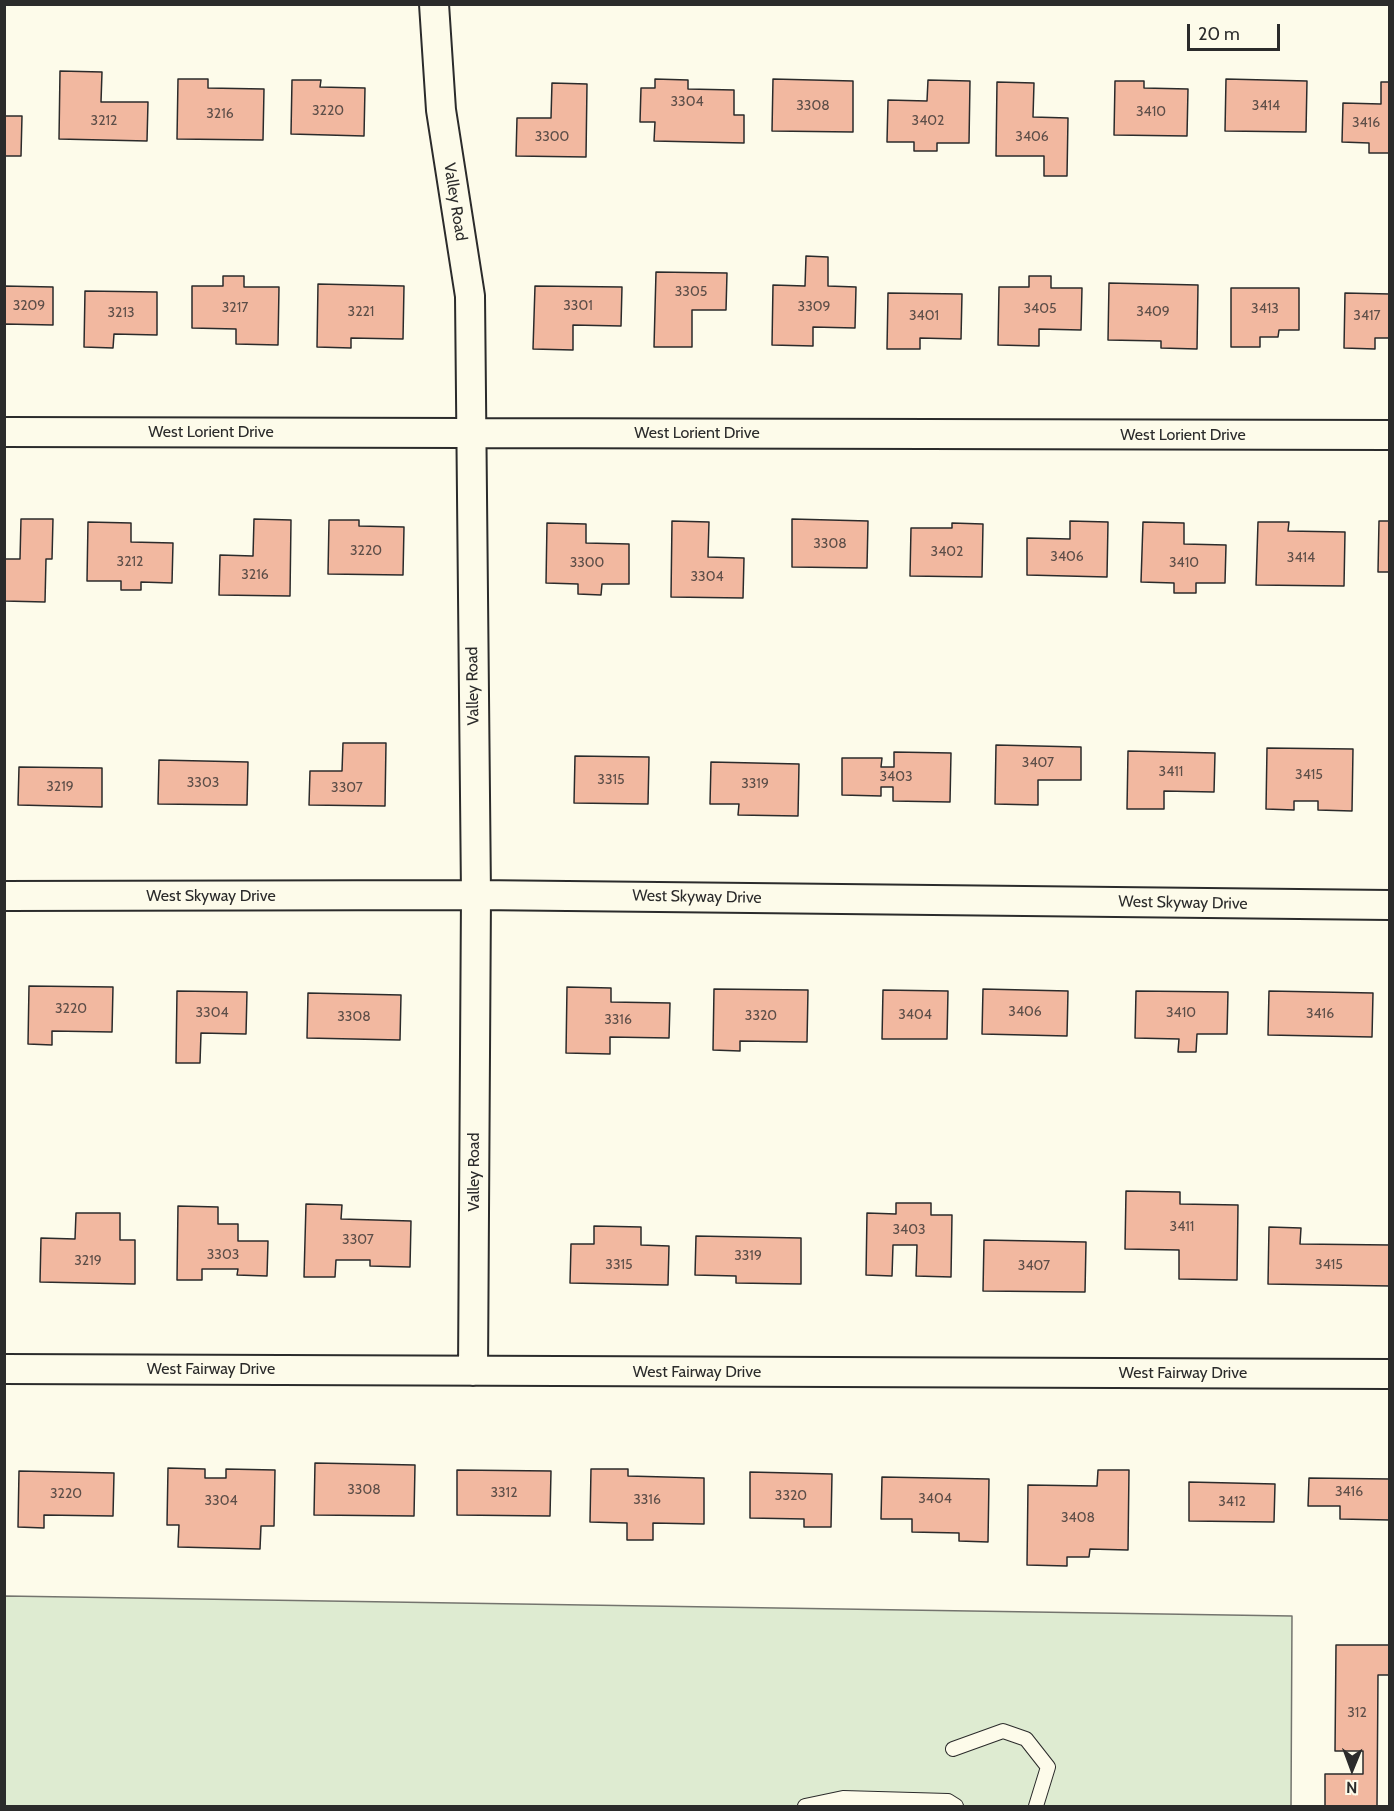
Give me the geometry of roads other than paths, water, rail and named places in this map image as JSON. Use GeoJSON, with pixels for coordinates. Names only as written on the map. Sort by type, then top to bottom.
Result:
{"type":"FeatureCollection","features":[{"type":"Feature","properties":{"kind":"street","name":"Valley Road"},"geometry":{"type":"LineString","coordinates":[[435,4],[441,110],[470,296],[476,895],[473,1371]]}},
{"type":"Feature","properties":{"kind":"street","name":"West Lorient Drive"},"geometry":{"type":"LineString","coordinates":[[4,432],[1389,435]]}},
{"type":"Feature","properties":{"kind":"street","name":"West Skyway Drive"},"geometry":{"type":"LineString","coordinates":[[4,896],[476,895],[1389,905]]}},
{"type":"Feature","properties":{"kind":"street","name":"West Fairway Drive"},"geometry":{"type":"LineString","coordinates":[[4,1369],[1389,1374]]}},
{"type":"Feature","properties":{"kind":"lane"},"geometry":{"type":"LineString","coordinates":[[953,1749],[1003,1731],[1026,1738],[1048,1767],[1036,1806]]}},
{"type":"Feature","properties":{"kind":"lane"},"geometry":{"type":"LineString","coordinates":[[805,1806],[843,1798],[948,1801],[956,1806]]}}]}
